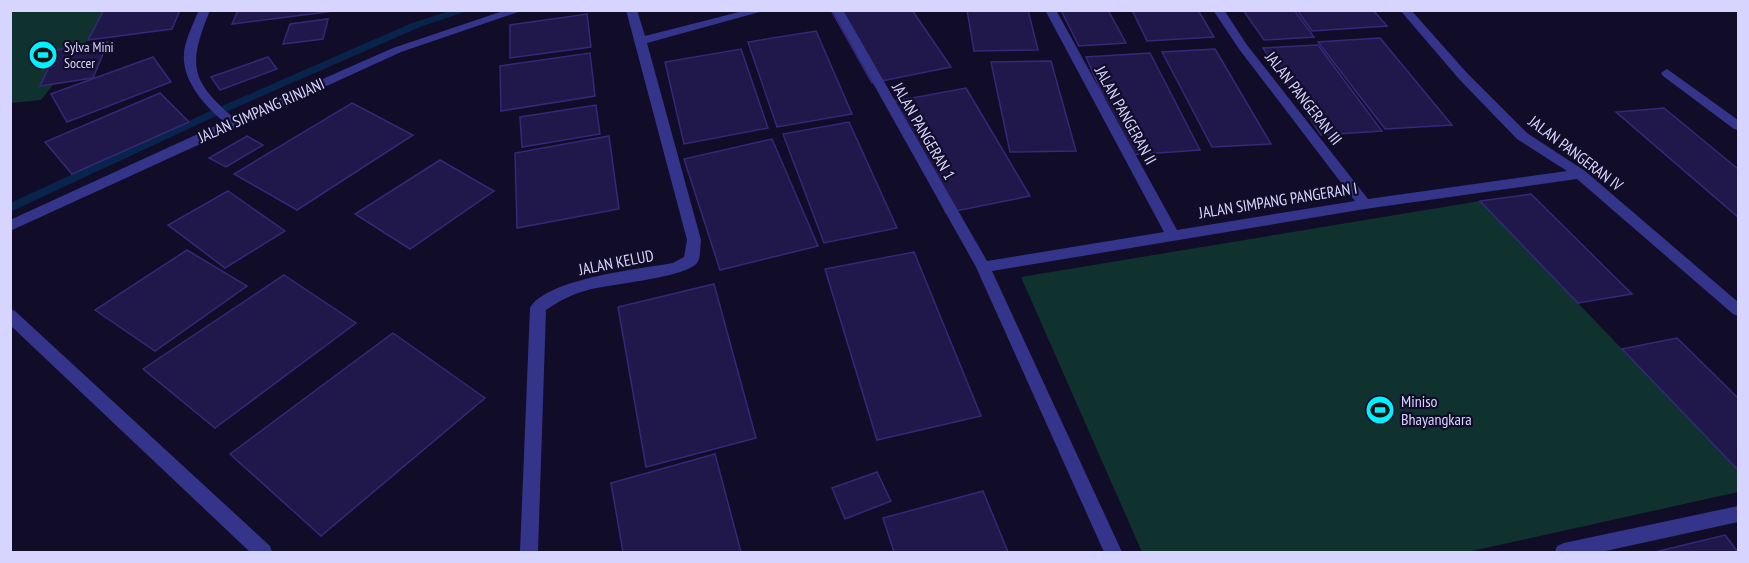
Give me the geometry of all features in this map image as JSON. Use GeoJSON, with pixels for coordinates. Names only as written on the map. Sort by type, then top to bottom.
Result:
{"type":"FeatureCollection","features":[{"type":"Feature","properties":{"kind":"street"},"geometry":{"type":"LineString","coordinates":[[205,10],[190,48],[189,65],[198,87],[228,119]]}},
{"type":"Feature","properties":{"kind":"street","name":"JALAN SIMPANG RINJANI"},"geometry":{"type":"LineString","coordinates":[[10,226],[228,119],[397,50],[519,10]]}},
{"type":"Feature","properties":{"kind":"street","name":"JALAN KELUD"},"geometry":{"type":"LineString","coordinates":[[529,552],[538,308],[546,300],[568,289],[677,268],[691,260],[694,240],[631,10]]}},
{"type":"Feature","properties":{"kind":"street"},"geometry":{"type":"LineString","coordinates":[[641,41],[762,10]]}},
{"type":"Feature","properties":{"kind":"street","name":"JALAN PANGERAN 1"},"geometry":{"type":"LineString","coordinates":[[837,10],[983,267],[1113,552]]}},
{"type":"Feature","properties":{"kind":"street","name":"JALAN PANGERAN II"},"geometry":{"type":"LineString","coordinates":[[1050,10],[1173,235]]}},
{"type":"Feature","properties":{"kind":"street","name":"JALAN PANGERAN III"},"geometry":{"type":"LineString","coordinates":[[1218,10],[1243,47],[1365,204]]}},
{"type":"Feature","properties":{"kind":"street","name":"JALAN PANGERAN IV"},"geometry":{"type":"LineString","coordinates":[[1405,10],[1522,136],[1580,174],[1738,310]]}},
{"type":"Feature","properties":{"kind":"street"},"geometry":{"type":"LineString","coordinates":[[1667,73],[1738,126]]}},
{"type":"Feature","properties":{"kind":"street","name":"JALAN SIMPANG PANGERAN I"},"geometry":{"type":"LineString","coordinates":[[983,267],[1365,204],[1580,174]]}},
{"type":"Feature","properties":{"kind":"street"},"geometry":{"type":"LineString","coordinates":[[10,315],[263,552]]}},
{"type":"Feature","properties":{"kind":"street"},"geometry":{"type":"LineString","coordinates":[[1564,552],[1738,514]]}},
{"type":"Feature","properties":{"kind":"green space","name":"Sylva Mini Soccer"},"geometry":{"type":"Polygon","coordinates":[[[11,11],[110,11],[41,100],[11,103],[11,11]]]}},
{"type":"Feature","properties":{"kind":"green space","name":"Miniso Bhayangkara"},"geometry":{"type":"Polygon","coordinates":[[[1480,201],[1738,470],[1738,492],[1467,552],[1142,552],[1021,277],[1480,201]]]}},
{"type":"Feature","properties":{"kind":"building"},"geometry":{"type":"Polygon","coordinates":[[[104,10],[180,10],[172,29],[88,40],[104,10]]]}},
{"type":"Feature","properties":{"kind":"building"},"geometry":{"type":"Polygon","coordinates":[[[238,10],[342,10],[232,24],[238,10]]]}},
{"type":"Feature","properties":{"kind":"building"},"geometry":{"type":"Polygon","coordinates":[[[831,10],[912,10],[951,67],[872,83],[831,10]]]}},
{"type":"Feature","properties":{"kind":"building"},"geometry":{"type":"Polygon","coordinates":[[[967,10],[1028,10],[1038,50],[974,51],[967,10]]]}},
{"type":"Feature","properties":{"kind":"building"},"geometry":{"type":"Polygon","coordinates":[[[1061,10],[1108,10],[1126,43],[1079,46],[1061,10]]]}},
{"type":"Feature","properties":{"kind":"building"},"geometry":{"type":"Polygon","coordinates":[[[1132,10],[1198,10],[1214,37],[1147,41],[1132,10]]]}},
{"type":"Feature","properties":{"kind":"building"},"geometry":{"type":"Polygon","coordinates":[[[1243,10],[1294,10],[1314,37],[1264,40],[1243,10]]]}},
{"type":"Feature","properties":{"kind":"building"},"geometry":{"type":"Polygon","coordinates":[[[1297,10],[1373,10],[1387,26],[1312,31],[1297,10]]]}},
{"type":"Feature","properties":{"kind":"building"},"geometry":{"type":"Polygon","coordinates":[[[587,14],[591,47],[510,58],[510,25],[587,14]]]}},
{"type":"Feature","properties":{"kind":"building"},"geometry":{"type":"Polygon","coordinates":[[[328,19],[323,39],[283,44],[290,24],[328,19]]]}},
{"type":"Feature","properties":{"kind":"building"},"geometry":{"type":"Polygon","coordinates":[[[816,31],[852,114],[777,127],[748,42],[816,31]]]}},
{"type":"Feature","properties":{"kind":"building"},"geometry":{"type":"Polygon","coordinates":[[[1380,38],[1452,125],[1385,129],[1318,42],[1380,38]]]}},
{"type":"Feature","properties":{"kind":"building"},"geometry":{"type":"Polygon","coordinates":[[[108,42],[93,78],[40,86],[57,50],[108,42]]]}},
{"type":"Feature","properties":{"kind":"building"},"geometry":{"type":"Polygon","coordinates":[[[1318,45],[1382,131],[1321,135],[1263,48],[1318,45]]]}},
{"type":"Feature","properties":{"kind":"building"},"geometry":{"type":"Polygon","coordinates":[[[741,49],[768,128],[684,144],[665,62],[741,49]]]}},
{"type":"Feature","properties":{"kind":"building"},"geometry":{"type":"Polygon","coordinates":[[[1215,49],[1271,144],[1212,147],[1162,52],[1215,49]]]}},
{"type":"Feature","properties":{"kind":"building"},"geometry":{"type":"Polygon","coordinates":[[[590,53],[595,96],[501,111],[500,66],[590,53]]]}},
{"type":"Feature","properties":{"kind":"building"},"geometry":{"type":"Polygon","coordinates":[[[1150,53],[1200,150],[1129,155],[1086,57],[1150,53]]]}},
{"type":"Feature","properties":{"kind":"building"},"geometry":{"type":"Polygon","coordinates":[[[153,57],[171,82],[67,122],[51,94],[153,57]]]}},
{"type":"Feature","properties":{"kind":"building"},"geometry":{"type":"Polygon","coordinates":[[[268,57],[277,69],[220,90],[211,77],[268,57]]]}},
{"type":"Feature","properties":{"kind":"building"},"geometry":{"type":"Polygon","coordinates":[[[1051,61],[1076,151],[1010,152],[991,62],[1051,61]]]}},
{"type":"Feature","properties":{"kind":"building"},"geometry":{"type":"Polygon","coordinates":[[[966,88],[1030,196],[946,213],[890,102],[966,88]]]}},
{"type":"Feature","properties":{"kind":"building"},"geometry":{"type":"Polygon","coordinates":[[[160,93],[189,122],[72,174],[45,142],[160,93]]]}},
{"type":"Feature","properties":{"kind":"building"},"geometry":{"type":"Polygon","coordinates":[[[352,103],[413,135],[297,210],[234,174],[352,103]]]}},
{"type":"Feature","properties":{"kind":"building"},"geometry":{"type":"Polygon","coordinates":[[[596,105],[600,134],[522,147],[520,117],[596,105]]]}},
{"type":"Feature","properties":{"kind":"building"},"geometry":{"type":"Polygon","coordinates":[[[1664,108],[1738,169],[1738,217],[1616,112],[1664,108]]]}},
{"type":"Feature","properties":{"kind":"building"},"geometry":{"type":"Polygon","coordinates":[[[849,122],[897,228],[824,243],[783,134],[849,122]]]}},
{"type":"Feature","properties":{"kind":"building"},"geometry":{"type":"Polygon","coordinates":[[[247,136],[263,145],[226,167],[209,158],[247,136]]]}},
{"type":"Feature","properties":{"kind":"building"},"geometry":{"type":"Polygon","coordinates":[[[609,136],[619,209],[517,228],[515,153],[609,136]]]}},
{"type":"Feature","properties":{"kind":"building"},"geometry":{"type":"Polygon","coordinates":[[[772,139],[818,246],[720,270],[684,159],[772,139]]]}},
{"type":"Feature","properties":{"kind":"building"},"geometry":{"type":"Polygon","coordinates":[[[440,160],[494,191],[410,249],[355,214],[440,160]]]}},
{"type":"Feature","properties":{"kind":"building"},"geometry":{"type":"Polygon","coordinates":[[[228,191],[285,231],[225,268],[168,225],[228,191]]]}},
{"type":"Feature","properties":{"kind":"building"},"geometry":{"type":"Polygon","coordinates":[[[1531,194],[1632,294],[1578,303],[1480,201],[1531,194]]]}},
{"type":"Feature","properties":{"kind":"building"},"geometry":{"type":"Polygon","coordinates":[[[187,250],[247,286],[155,351],[95,310],[187,250]]]}},
{"type":"Feature","properties":{"kind":"building"},"geometry":{"type":"Polygon","coordinates":[[[914,252],[981,416],[877,440],[825,269],[914,252]]]}},
{"type":"Feature","properties":{"kind":"building"},"geometry":{"type":"Polygon","coordinates":[[[284,275],[356,323],[215,428],[143,369],[284,275]]]}},
{"type":"Feature","properties":{"kind":"building"},"geometry":{"type":"Polygon","coordinates":[[[714,284],[756,438],[646,467],[618,307],[714,284]]]}},
{"type":"Feature","properties":{"kind":"building"},"geometry":{"type":"Polygon","coordinates":[[[393,333],[485,398],[321,536],[230,454],[393,333]]]}},
{"type":"Feature","properties":{"kind":"building"},"geometry":{"type":"Polygon","coordinates":[[[1677,338],[1738,398],[1738,470],[1622,349],[1677,338]]]}},
{"type":"Feature","properties":{"kind":"building"},"geometry":{"type":"Polygon","coordinates":[[[715,454],[741,552],[623,552],[611,483],[715,454]]]}},
{"type":"Feature","properties":{"kind":"building"},"geometry":{"type":"Polygon","coordinates":[[[877,472],[891,501],[845,519],[832,488],[877,472]]]}},
{"type":"Feature","properties":{"kind":"building"},"geometry":{"type":"Polygon","coordinates":[[[983,491],[1008,552],[894,552],[883,518],[983,491]]]}},
{"type":"Feature","properties":{"kind":"building"},"geometry":{"type":"Polygon","coordinates":[[[1725,535],[1738,552],[1655,552],[1725,535]]]}},
{"type":"Feature","properties":{"kind":"waterway"},"geometry":{"type":"LineString","coordinates":[[10,208],[210,115],[416,25],[465,10]]}},
{"type":"Feature","properties":{"kind":"place","name":"Sylva Mini Soccer"},"geometry":{"type":"Point","coordinates":[43,55]}},
{"type":"Feature","properties":{"kind":"place","name":"Miniso Bhayangkara"},"geometry":{"type":"Point","coordinates":[1380,410]}}]}
